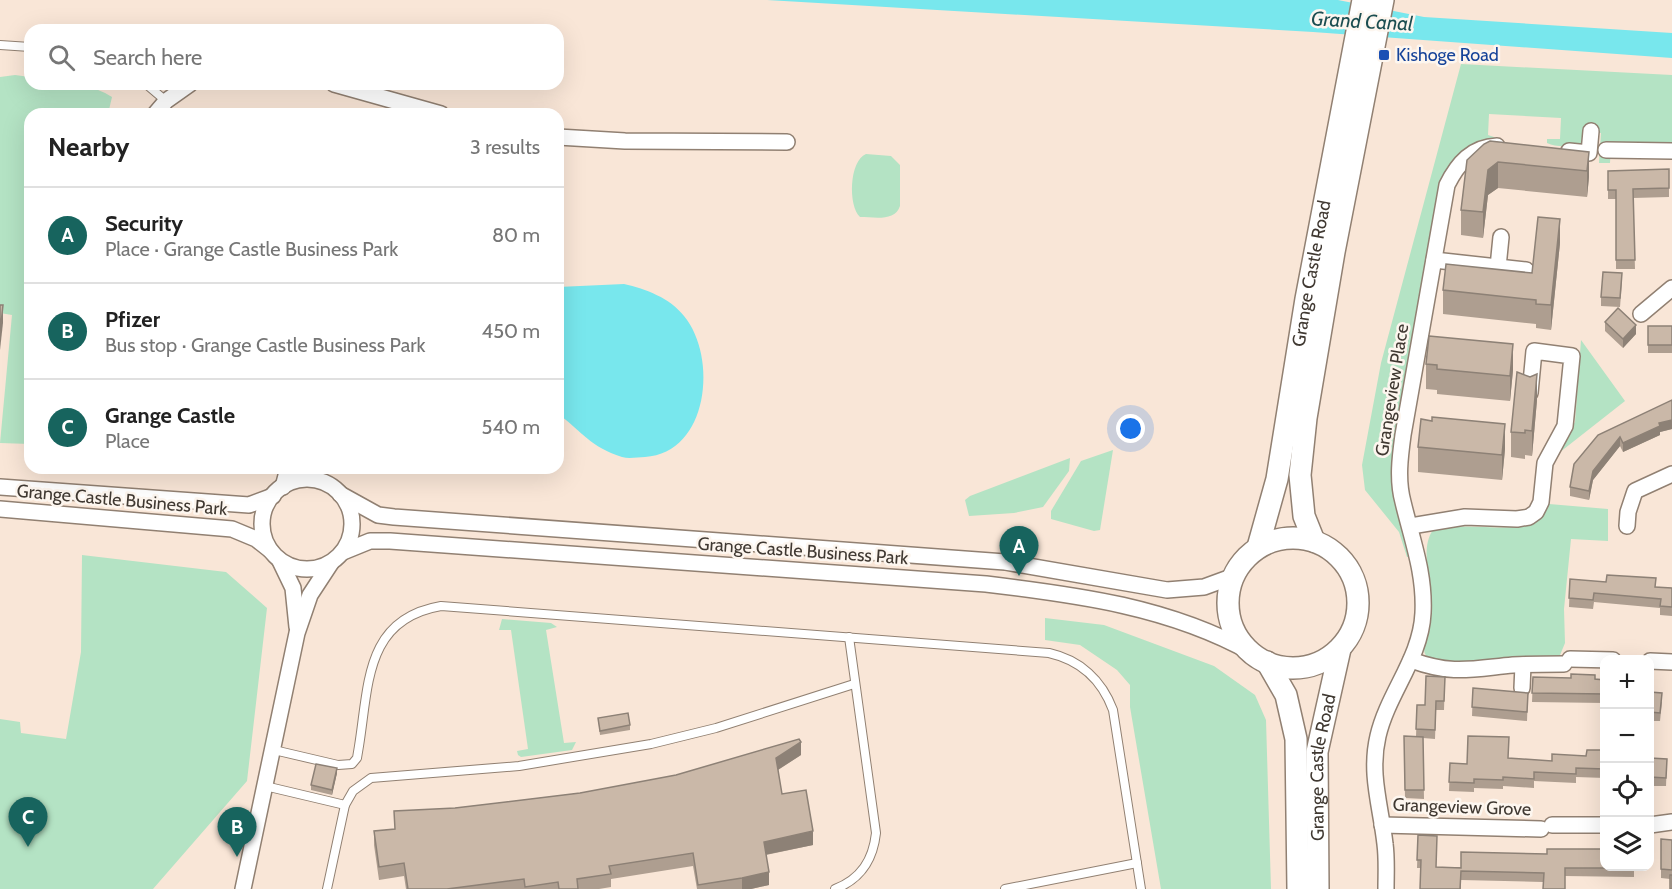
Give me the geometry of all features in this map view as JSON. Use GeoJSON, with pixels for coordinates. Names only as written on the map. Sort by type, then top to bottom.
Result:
{"type":"FeatureCollection","features":[{"type":"Feature","properties":{"kind":"main road","name":"Grange Castle Road"},"geometry":{"type":"LineString","coordinates":[[1314,542],[1304,516],[1301,488],[1306,418],[1357,82],[1363,0]]}},
{"type":"Feature","properties":{"kind":"main road","name":"Grange Castle Road"},"geometry":{"type":"LineString","coordinates":[[1258,547],[1277,480],[1306,299],[1357,82],[1383,0]]}},
{"type":"Feature","properties":{"kind":"main road","name":"Grange Castle Road"},"geometry":{"type":"LineString","coordinates":[[1298,889],[1296,739],[1286,696],[1259,657],[1237,636],[1231,622],[1228,603],[1234,576],[1245,558],[1258,547],[1284,539],[1314,542],[1330,548],[1345,562],[1356,582],[1359,595],[1357,620],[1340,649],[1317,752],[1318,889]]}},
{"type":"Feature","properties":{"kind":"main road"},"geometry":{"type":"LineString","coordinates":[[1259,657],[1283,667],[1300,667],[1319,662],[1340,649]]}},
{"type":"Feature","properties":{"kind":"street"},"geometry":{"type":"LineString","coordinates":[[160,108],[182,90]]}},
{"type":"Feature","properties":{"kind":"street"},"geometry":{"type":"LineString","coordinates":[[355,90],[420,108]]}},
{"type":"Feature","properties":{"kind":"street"},"geometry":{"type":"LineString","coordinates":[[1550,150],[1589,153],[1591,131]]}},
{"type":"Feature","properties":{"kind":"street"},"geometry":{"type":"LineString","coordinates":[[564,137],[625,141],[787,142]]}},
{"type":"Feature","properties":{"kind":"street","name":"Grangeview Place"},"geometry":{"type":"LineString","coordinates":[[1386,889],[1387,860],[1374,779],[1378,736],[1392,694],[1411,660],[1423,615],[1419,556],[1402,501],[1399,464],[1434,260],[1448,184],[1457,166],[1474,152],[1490,147],[1517,147]]}},
{"type":"Feature","properties":{"kind":"street"},"geometry":{"type":"LineString","coordinates":[[1606,150],[1672,151]]}},
{"type":"Feature","properties":{"kind":"street"},"geometry":{"type":"LineString","coordinates":[[1498,267],[1501,237]]}},
{"type":"Feature","properties":{"kind":"street"},"geometry":{"type":"LineString","coordinates":[[1434,260],[1526,270]]}},
{"type":"Feature","properties":{"kind":"street"},"geometry":{"type":"LineString","coordinates":[[1641,314],[1672,288]]}},
{"type":"Feature","properties":{"kind":"street"},"geometry":{"type":"LineString","coordinates":[[1411,526],[1465,517],[1517,519],[1529,517],[1536,512],[1541,502],[1545,464],[1565,426],[1572,356],[1534,351],[1530,393]]}},
{"type":"Feature","properties":{"kind":"street"},"geometry":{"type":"LineString","coordinates":[[285,474],[278,491],[265,509],[262,525],[293,588],[297,633]]}},
{"type":"Feature","properties":{"kind":"street"},"geometry":{"type":"LineString","coordinates":[[243,889],[297,633],[310,595],[350,539],[352,525],[350,511],[340,494],[324,483],[319,474]]}},
{"type":"Feature","properties":{"kind":"street"},"geometry":{"type":"LineString","coordinates":[[1627,526],[1628,512],[1635,491],[1672,474]]}},
{"type":"Feature","properties":{"kind":"street"},"geometry":{"type":"LineString","coordinates":[[278,491],[297,481],[324,483]]}},
{"type":"Feature","properties":{"kind":"street","name":"Grange Castle Business Park"},"geometry":{"type":"LineString","coordinates":[[0,487],[238,504],[261,502],[278,491]]}},
{"type":"Feature","properties":{"kind":"street","name":"Grange Castle Business Park"},"geometry":{"type":"LineString","coordinates":[[340,494],[378,515],[394,517],[1005,562],[1167,590],[1204,587],[1234,576]]}},
{"type":"Feature","properties":{"kind":"street","name":"Grange Castle Business Park"},"geometry":{"type":"LineString","coordinates":[[0,509],[232,529],[256,538],[275,554]]}},
{"type":"Feature","properties":{"kind":"street","name":"Grange Castle Business Park"},"geometry":{"type":"LineString","coordinates":[[337,557],[370,541],[390,541],[986,584],[1078,596],[1135,608],[1200,628],[1259,657]]}},
{"type":"Feature","properties":{"kind":"street"},"geometry":{"type":"LineString","coordinates":[[275,554],[303,569],[318,568],[337,557]]}},
{"type":"Feature","properties":{"kind":"street"},"geometry":{"type":"LineString","coordinates":[[1411,660],[1431,667],[1463,672],[1567,661],[1600,660]]}},
{"type":"Feature","properties":{"kind":"street"},"geometry":{"type":"LineString","coordinates":[[1654,661],[1672,662]]}},
{"type":"Feature","properties":{"kind":"street"},"geometry":{"type":"LineString","coordinates":[[1522,688],[1523,665]]}},
{"type":"Feature","properties":{"kind":"street"},"geometry":{"type":"LineString","coordinates":[[1654,824],[1672,822]]}},
{"type":"Feature","properties":{"kind":"street","name":"Grangeview Grove"},"geometry":{"type":"LineString","coordinates":[[1382,825],[1546,827],[1600,825]]}},
{"type":"Feature","properties":{"kind":"lane"},"geometry":{"type":"LineString","coordinates":[[0,45],[24,47]]}},
{"type":"Feature","properties":{"kind":"lane"},"geometry":{"type":"LineString","coordinates":[[153,90],[166,101]]}},
{"type":"Feature","properties":{"kind":"lane"},"geometry":{"type":"LineString","coordinates":[[274,750],[346,765],[357,758],[371,668],[377,650],[385,637],[402,621],[429,608],[462,607],[1049,653],[1080,666],[1102,687],[1113,710],[1141,889]]}},
{"type":"Feature","properties":{"kind":"lane"},"geometry":{"type":"LineString","coordinates":[[835,889],[844,886],[864,869],[874,847],[876,834],[849,637]]}},
{"type":"Feature","properties":{"kind":"lane"},"geometry":{"type":"LineString","coordinates":[[327,889],[345,805],[353,791],[371,778],[513,767],[651,744],[749,718],[854,684]]}},
{"type":"Feature","properties":{"kind":"lane"},"geometry":{"type":"LineString","coordinates":[[265,786],[345,805]]}},
{"type":"Feature","properties":{"kind":"lane"},"geometry":{"type":"LineString","coordinates":[[1005,889],[1137,863]]}},
{"type":"Feature","properties":{"kind":"green space"},"geometry":{"type":"Polygon","coordinates":[[[1461,64],[1672,75],[1672,143],[1611,145],[1610,163],[1599,163],[1601,133],[1587,132],[1584,142],[1580,144],[1556,146],[1547,143],[1547,139],[1560,139],[1561,118],[1489,114],[1488,135],[1497,138],[1469,148],[1449,166],[1440,185],[1398,427],[1412,557],[1407,557],[1399,532],[1365,490],[1362,465],[1381,363],[1461,64]]]}},
{"type":"Feature","properties":{"kind":"green space"},"geometry":{"type":"Polygon","coordinates":[[[24,76],[24,90],[98,90],[112,97],[109,108],[24,108],[24,444],[0,443],[12,315],[0,313],[0,77],[24,76]]]}},
{"type":"Feature","properties":{"kind":"green space"},"geometry":{"type":"Polygon","coordinates":[[[866,154],[891,156],[900,165],[900,206],[889,217],[860,217],[853,204],[853,174],[860,158],[866,154]]]}},
{"type":"Feature","properties":{"kind":"green space"},"geometry":{"type":"Polygon","coordinates":[[[1581,340],[1625,401],[1555,456],[1575,422],[1581,340]]]}},
{"type":"Feature","properties":{"kind":"green space"},"geometry":{"type":"Polygon","coordinates":[[[1113,450],[1100,530],[1094,531],[1051,519],[1051,511],[1081,461],[1113,450]]]}},
{"type":"Feature","properties":{"kind":"green space"},"geometry":{"type":"Polygon","coordinates":[[[1070,458],[1069,471],[1043,507],[1014,513],[969,516],[965,500],[970,496],[1070,458]]]}},
{"type":"Feature","properties":{"kind":"green space"},"geometry":{"type":"Polygon","coordinates":[[[1549,504],[1608,509],[1608,541],[1571,539],[1564,609],[1565,643],[1558,660],[1478,665],[1430,660],[1425,653],[1424,642],[1430,597],[1427,545],[1433,530],[1530,524],[1544,513],[1549,504]]]}},
{"type":"Feature","properties":{"kind":"green space"},"geometry":{"type":"Polygon","coordinates":[[[82,555],[226,572],[267,608],[247,781],[153,889],[0,889],[0,719],[20,722],[21,733],[66,739],[81,652],[82,555]]]}},
{"type":"Feature","properties":{"kind":"green space"},"geometry":{"type":"Polygon","coordinates":[[[1045,618],[1104,625],[1214,666],[1255,695],[1266,720],[1271,889],[1161,889],[1130,707],[1130,685],[1117,670],[1080,645],[1045,640],[1045,618]]]}},
{"type":"Feature","properties":{"kind":"green space"},"geometry":{"type":"Polygon","coordinates":[[[502,619],[551,623],[557,627],[546,630],[564,743],[576,742],[572,750],[521,757],[518,755],[517,751],[528,749],[511,630],[499,630],[502,619]]]}},
{"type":"Feature","properties":{"kind":"water","name":"Grand Canal"},"geometry":{"type":"Polygon","coordinates":[[[767,0],[1338,0],[1424,17],[1672,33],[1672,58],[1313,32],[767,0]]]}},
{"type":"Feature","properties":{"kind":"water"},"geometry":{"type":"Polygon","coordinates":[[[624,284],[657,295],[672,304],[684,316],[695,334],[701,355],[703,378],[701,400],[694,421],[683,439],[666,451],[645,457],[625,458],[602,449],[564,419],[564,287],[624,284]]]}},
{"type":"Feature","properties":{"kind":"building"},"geometry":{"type":"Polygon","coordinates":[[[1490,141],[1589,152],[1587,171],[1498,162],[1488,170],[1483,212],[1461,210],[1467,160],[1490,141]]]}},
{"type":"Feature","properties":{"kind":"building"},"geometry":{"type":"Polygon","coordinates":[[[1669,169],[1669,188],[1633,189],[1635,260],[1616,260],[1616,190],[1608,190],[1608,171],[1669,169]]]}},
{"type":"Feature","properties":{"kind":"building"},"geometry":{"type":"Polygon","coordinates":[[[1538,217],[1560,219],[1551,305],[1536,304],[1536,300],[1443,290],[1446,264],[1532,273],[1538,217]]]}},
{"type":"Feature","properties":{"kind":"building"},"geometry":{"type":"Polygon","coordinates":[[[1603,272],[1622,273],[1620,298],[1601,297],[1603,272]]]}},
{"type":"Feature","properties":{"kind":"building"},"geometry":{"type":"Polygon","coordinates":[[[0,305],[3,305],[0,333],[0,305]]]}},
{"type":"Feature","properties":{"kind":"building"},"geometry":{"type":"Polygon","coordinates":[[[1618,308],[1636,325],[1623,339],[1605,322],[1618,308]]]}},
{"type":"Feature","properties":{"kind":"building"},"geometry":{"type":"Polygon","coordinates":[[[1648,326],[1672,326],[1672,345],[1648,345],[1648,326]]]}},
{"type":"Feature","properties":{"kind":"building"},"geometry":{"type":"Polygon","coordinates":[[[1429,336],[1513,344],[1510,376],[1437,369],[1437,365],[1426,364],[1429,336]]]}},
{"type":"Feature","properties":{"kind":"building"},"geometry":{"type":"Polygon","coordinates":[[[1517,372],[1530,377],[1537,374],[1532,431],[1525,430],[1525,433],[1511,432],[1517,372]]]}},
{"type":"Feature","properties":{"kind":"building"},"geometry":{"type":"Polygon","coordinates":[[[1672,400],[1672,420],[1659,423],[1660,426],[1623,443],[1620,437],[1593,471],[1589,491],[1570,487],[1574,464],[1598,435],[1672,400]]]}},
{"type":"Feature","properties":{"kind":"building"},"geometry":{"type":"Polygon","coordinates":[[[1432,417],[1505,424],[1502,455],[1418,447],[1421,419],[1432,421],[1432,417]]]}},
{"type":"Feature","properties":{"kind":"building"},"geometry":{"type":"Polygon","coordinates":[[[1607,575],[1656,578],[1655,587],[1672,588],[1672,607],[1660,606],[1661,599],[1594,593],[1593,600],[1569,598],[1570,579],[1606,582],[1607,575]]]}},
{"type":"Feature","properties":{"kind":"building"},"geometry":{"type":"Polygon","coordinates":[[[1571,674],[1595,675],[1595,679],[1600,680],[1600,694],[1532,693],[1533,677],[1571,678],[1571,674]]]}},
{"type":"Feature","properties":{"kind":"building"},"geometry":{"type":"Polygon","coordinates":[[[1426,676],[1445,677],[1444,701],[1436,701],[1435,730],[1416,729],[1417,705],[1425,705],[1426,676]]]}},
{"type":"Feature","properties":{"kind":"building"},"geometry":{"type":"Polygon","coordinates":[[[1473,688],[1528,693],[1527,712],[1472,707],[1473,688]]]}},
{"type":"Feature","properties":{"kind":"building"},"geometry":{"type":"Polygon","coordinates":[[[1654,692],[1662,693],[1660,713],[1654,712],[1654,692]]]}},
{"type":"Feature","properties":{"kind":"building"},"geometry":{"type":"Polygon","coordinates":[[[628,713],[630,725],[600,731],[598,718],[628,713]]]}},
{"type":"Feature","properties":{"kind":"building"},"geometry":{"type":"Polygon","coordinates":[[[1404,736],[1423,737],[1424,790],[1405,790],[1404,736]]]}},
{"type":"Feature","properties":{"kind":"building"},"geometry":{"type":"Polygon","coordinates":[[[1468,736],[1509,737],[1508,758],[1552,761],[1552,754],[1586,756],[1587,750],[1600,750],[1600,769],[1576,768],[1576,774],[1534,772],[1534,779],[1503,777],[1503,780],[1474,779],[1474,783],[1449,782],[1450,763],[1467,764],[1468,736]]]}},
{"type":"Feature","properties":{"kind":"building"},"geometry":{"type":"Polygon","coordinates":[[[799,739],[801,742],[776,758],[782,794],[806,790],[813,831],[764,842],[769,872],[698,885],[693,853],[609,866],[611,874],[577,879],[578,889],[559,889],[558,882],[525,887],[524,879],[447,889],[408,889],[404,863],[379,867],[374,831],[395,829],[394,811],[455,808],[580,793],[676,775],[799,739]]]}},
{"type":"Feature","properties":{"kind":"building"},"geometry":{"type":"Polygon","coordinates":[[[1654,758],[1667,759],[1666,778],[1654,777],[1654,758]]]}},
{"type":"Feature","properties":{"kind":"building"},"geometry":{"type":"Polygon","coordinates":[[[316,764],[337,768],[332,790],[311,785],[316,764]]]}},
{"type":"Feature","properties":{"kind":"building"},"geometry":{"type":"Polygon","coordinates":[[[1418,835],[1437,836],[1436,867],[1461,868],[1461,852],[1547,854],[1547,849],[1600,849],[1600,868],[1565,868],[1565,889],[1543,889],[1544,873],[1461,871],[1460,889],[1420,889],[1421,860],[1417,860],[1418,835]]]}},
{"type":"Feature","properties":{"kind":"building"},"geometry":{"type":"Polygon","coordinates":[[[1661,839],[1672,840],[1672,870],[1661,869],[1661,839]]]}},
{"type":"Feature","properties":{"kind":"building"},"geometry":{"type":"Polygon","coordinates":[[[1670,875],[1672,875],[1672,889],[1670,889],[1670,875]]]}},
{"type":"Feature","properties":{"kind":"place","name":"Kishoge Road"},"geometry":{"type":"Point","coordinates":[1384,55]}},
{"type":"Feature","properties":{"kind":"place","name":"Security"},"geometry":{"type":"Point","coordinates":[1019,576]}},
{"type":"Feature","properties":{"kind":"place","name":"Grange Castle"},"geometry":{"type":"Point","coordinates":[28,847]}},
{"type":"Feature","properties":{"kind":"place","name":"Pfizer"},"geometry":{"type":"Point","coordinates":[237,857]}}]}
